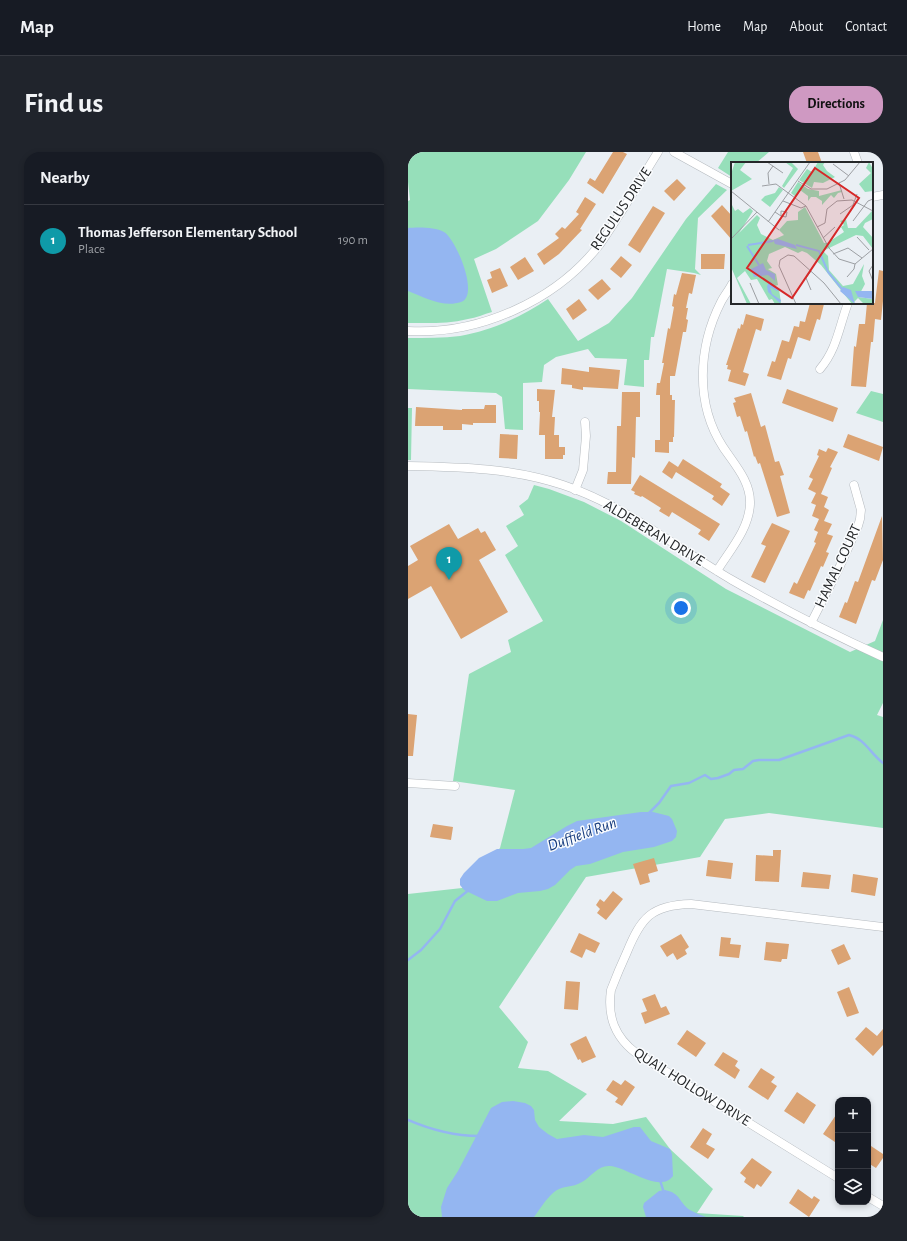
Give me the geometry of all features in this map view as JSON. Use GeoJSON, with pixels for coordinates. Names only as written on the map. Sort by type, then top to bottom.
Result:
{"type":"FeatureCollection","features":[{"type":"Feature","properties":{"kind":"street","name":"REGULUS DRIVE"},"geometry":{"type":"LineString","coordinates":[[408,331],[422,332],[451,330],[479,324],[521,307],[549,290],[576,269],[600,244],[658,152]]}},
{"type":"Feature","properties":{"kind":"street"},"geometry":{"type":"LineString","coordinates":[[674,152],[731,183]]}},
{"type":"Feature","properties":{"kind":"street"},"geometry":{"type":"LineString","coordinates":[[854,152],[858,162]]}},
{"type":"Feature","properties":{"kind":"street"},"geometry":{"type":"LineString","coordinates":[[873,197],[883,195]]}},
{"type":"Feature","properties":{"kind":"street"},"geometry":{"type":"LineString","coordinates":[[717,571],[746,525],[749,516],[750,503],[750,496],[744,479],[712,427],[706,409],[704,394],[703,362],[707,341],[721,302],[731,286]]}},
{"type":"Feature","properties":{"kind":"street"},"geometry":{"type":"LineString","coordinates":[[820,369],[833,351],[848,304]]}},
{"type":"Feature","properties":{"kind":"street"},"geometry":{"type":"LineString","coordinates":[[575,490],[583,470],[586,422]]}},
{"type":"Feature","properties":{"kind":"street","name":"ALDEBERAN DRIVE"},"geometry":{"type":"LineString","coordinates":[[408,466],[491,469],[529,475],[575,490],[618,510],[717,571],[811,623],[883,657]]}},
{"type":"Feature","properties":{"kind":"street","name":"HAMAL COURT"},"geometry":{"type":"LineString","coordinates":[[811,623],[840,566],[858,526],[861,510],[854,485]]}},
{"type":"Feature","properties":{"kind":"street"},"geometry":{"type":"LineString","coordinates":[[408,783],[455,786]]}},
{"type":"Feature","properties":{"kind":"street","name":"QUAIL HOLLOW DRIVE"},"geometry":{"type":"LineString","coordinates":[[835,1176],[627,1046],[620,1038],[611,1019],[611,990],[638,928],[648,917],[668,906],[691,904],[883,926]]}},
{"type":"Feature","properties":{"kind":"street"},"geometry":{"type":"LineString","coordinates":[[871,1198],[883,1206]]}},
{"type":"Feature","properties":{"kind":"green space"},"geometry":{"type":"Polygon","coordinates":[[[408,152],[586,152],[569,180],[538,221],[496,249],[474,259],[492,312],[474,318],[453,322],[408,323],[408,201],[410,200],[408,182],[408,152]]]}},
{"type":"Feature","properties":{"kind":"green space"},"geometry":{"type":"Polygon","coordinates":[[[728,152],[769,152],[757,162],[731,162],[731,176],[718,168],[728,152]]]}},
{"type":"Feature","properties":{"kind":"green space"},"geometry":{"type":"Polygon","coordinates":[[[716,184],[727,190],[698,218],[695,269],[701,275],[667,269],[654,337],[651,337],[649,360],[644,360],[644,387],[624,385],[627,359],[595,358],[588,349],[556,357],[544,365],[542,382],[523,383],[523,430],[505,429],[502,397],[496,393],[408,389],[408,338],[454,337],[472,334],[495,327],[517,317],[548,299],[578,341],[609,323],[632,298],[686,219],[716,184]]]}},
{"type":"Feature","properties":{"kind":"green space"},"geometry":{"type":"Polygon","coordinates":[[[871,391],[883,394],[883,422],[856,413],[871,391]]]}},
{"type":"Feature","properties":{"kind":"green space"},"geometry":{"type":"Polygon","coordinates":[[[408,408],[412,408],[411,460],[408,460],[408,408]]]}},
{"type":"Feature","properties":{"kind":"green space"},"geometry":{"type":"Polygon","coordinates":[[[534,485],[584,502],[621,521],[726,589],[850,652],[875,641],[883,620],[883,703],[877,715],[883,717],[883,828],[769,813],[725,819],[700,857],[586,877],[499,1007],[528,1042],[518,1068],[548,1071],[587,1094],[559,1121],[613,1124],[646,1117],[670,1149],[713,1189],[697,1213],[744,1217],[408,1217],[408,894],[462,888],[500,848],[515,790],[453,781],[469,674],[511,652],[508,640],[543,621],[505,555],[518,546],[506,526],[524,515],[519,506],[528,499],[534,485]]]}},
{"type":"Feature","properties":{"kind":"water"},"geometry":{"type":"Polygon","coordinates":[[[408,228],[436,229],[444,232],[449,237],[460,256],[467,279],[468,290],[466,298],[461,302],[447,304],[441,303],[408,291],[408,228]]]}},
{"type":"Feature","properties":{"kind":"water"},"geometry":{"type":"Polygon","coordinates":[[[641,812],[653,812],[669,816],[672,819],[677,831],[676,837],[672,841],[654,847],[623,852],[590,864],[576,866],[555,885],[548,889],[518,893],[497,901],[487,901],[464,890],[460,885],[460,879],[464,873],[479,858],[497,849],[531,848],[577,821],[641,812]]]}},
{"type":"Feature","properties":{"kind":"water"},"geometry":{"type":"Polygon","coordinates":[[[513,1101],[525,1103],[531,1106],[534,1110],[535,1120],[539,1127],[557,1139],[584,1135],[603,1137],[634,1127],[640,1127],[651,1141],[670,1149],[672,1154],[673,1176],[667,1181],[652,1181],[617,1167],[606,1166],[598,1169],[578,1184],[556,1190],[534,1217],[442,1217],[441,1207],[447,1188],[458,1171],[491,1108],[502,1102],[513,1101]]]}},
{"type":"Feature","properties":{"kind":"water"},"geometry":{"type":"Polygon","coordinates":[[[665,1190],[674,1193],[690,1210],[706,1217],[646,1217],[643,1207],[644,1203],[659,1191],[665,1190]]]}},
{"type":"Feature","properties":{"kind":"building"},"geometry":{"type":"Polygon","coordinates":[[[613,152],[623,152],[627,154],[603,194],[587,183],[590,178],[595,181],[613,152]]]}},
{"type":"Feature","properties":{"kind":"building"},"geometry":{"type":"Polygon","coordinates":[[[803,152],[818,152],[822,162],[807,162],[803,152]]]}},
{"type":"Feature","properties":{"kind":"building"},"geometry":{"type":"Polygon","coordinates":[[[677,179],[686,188],[674,201],[664,191],[677,179]]]}},
{"type":"Feature","properties":{"kind":"building"},"geometry":{"type":"Polygon","coordinates":[[[585,197],[596,204],[580,229],[582,230],[559,254],[544,265],[537,254],[559,238],[555,234],[562,227],[565,229],[579,214],[576,212],[585,197]]]}},
{"type":"Feature","properties":{"kind":"building"},"geometry":{"type":"Polygon","coordinates":[[[722,205],[731,215],[731,239],[711,216],[722,205]]]}},
{"type":"Feature","properties":{"kind":"building"},"geometry":{"type":"Polygon","coordinates":[[[653,206],[665,213],[640,253],[628,245],[653,206]]]}},
{"type":"Feature","properties":{"kind":"building"},"geometry":{"type":"Polygon","coordinates":[[[701,254],[725,254],[724,269],[701,269],[701,254]]]}},
{"type":"Feature","properties":{"kind":"building"},"geometry":{"type":"Polygon","coordinates":[[[621,256],[632,265],[621,278],[610,269],[621,256]]]}},
{"type":"Feature","properties":{"kind":"building"},"geometry":{"type":"Polygon","coordinates":[[[525,257],[534,271],[518,280],[510,267],[525,257]]]}},
{"type":"Feature","properties":{"kind":"building"},"geometry":{"type":"Polygon","coordinates":[[[500,268],[508,286],[492,293],[487,280],[492,278],[490,272],[500,268]]]}},
{"type":"Feature","properties":{"kind":"building"},"geometry":{"type":"Polygon","coordinates":[[[879,270],[883,271],[883,301],[881,320],[875,319],[866,387],[851,386],[854,346],[856,347],[859,324],[865,324],[867,304],[875,303],[879,270]]]}},
{"type":"Feature","properties":{"kind":"building"},"geometry":{"type":"Polygon","coordinates":[[[682,273],[696,275],[692,294],[689,293],[686,308],[688,308],[686,319],[688,320],[686,332],[683,332],[675,376],[670,376],[670,395],[672,395],[672,400],[675,400],[674,437],[673,442],[669,442],[669,453],[655,452],[655,440],[660,440],[660,395],[656,395],[657,383],[660,383],[664,363],[662,363],[668,328],[670,329],[674,307],[672,306],[674,294],[676,295],[682,273]]]}},
{"type":"Feature","properties":{"kind":"building"},"geometry":{"type":"Polygon","coordinates":[[[602,279],[611,289],[598,300],[588,290],[602,279]]]}},
{"type":"Feature","properties":{"kind":"building"},"geometry":{"type":"Polygon","coordinates":[[[579,299],[587,310],[573,320],[566,309],[579,299]]]}},
{"type":"Feature","properties":{"kind":"building"},"geometry":{"type":"Polygon","coordinates":[[[810,304],[824,304],[820,320],[817,319],[810,341],[798,337],[791,359],[788,358],[781,380],[767,376],[772,361],[775,362],[782,340],[789,342],[794,326],[799,327],[800,321],[805,322],[810,304]]]}},
{"type":"Feature","properties":{"kind":"building"},"geometry":{"type":"Polygon","coordinates":[[[746,314],[764,319],[761,331],[756,329],[743,372],[749,374],[745,386],[728,381],[731,370],[727,369],[728,365],[726,365],[738,328],[740,329],[741,324],[743,325],[746,314]]]}},
{"type":"Feature","properties":{"kind":"building"},"geometry":{"type":"Polygon","coordinates":[[[589,367],[620,370],[618,389],[583,387],[583,390],[572,388],[572,385],[561,384],[562,368],[589,372],[589,367]]]}},
{"type":"Feature","properties":{"kind":"building"},"geometry":{"type":"Polygon","coordinates":[[[537,389],[555,390],[552,417],[555,417],[554,435],[559,435],[559,447],[565,447],[565,455],[563,455],[563,459],[545,459],[545,435],[539,435],[540,412],[539,401],[537,401],[537,389]]]}},
{"type":"Feature","properties":{"kind":"building"},"geometry":{"type":"Polygon","coordinates":[[[787,389],[838,408],[833,422],[782,403],[787,389]]]}},
{"type":"Feature","properties":{"kind":"building"},"geometry":{"type":"Polygon","coordinates":[[[622,392],[640,392],[640,417],[636,417],[635,458],[632,457],[631,484],[607,484],[608,472],[616,472],[617,426],[621,426],[622,392]]]}},
{"type":"Feature","properties":{"kind":"building"},"geometry":{"type":"Polygon","coordinates":[[[751,393],[761,427],[765,425],[775,462],[779,461],[784,475],[780,476],[790,513],[777,517],[760,463],[758,464],[755,456],[754,457],[747,431],[745,432],[740,416],[737,417],[733,403],[736,402],[734,398],[751,393]]]}},
{"type":"Feature","properties":{"kind":"building"},"geometry":{"type":"Polygon","coordinates":[[[485,405],[496,405],[496,423],[473,423],[473,425],[462,424],[462,430],[443,430],[443,426],[415,426],[416,407],[462,410],[484,409],[485,405]]]}},
{"type":"Feature","properties":{"kind":"building"},"geometry":{"type":"Polygon","coordinates":[[[500,434],[518,435],[517,459],[499,458],[500,434]]]}},
{"type":"Feature","properties":{"kind":"building"},"geometry":{"type":"Polygon","coordinates":[[[848,434],[883,447],[879,461],[843,447],[848,434]]]}},
{"type":"Feature","properties":{"kind":"building"},"geometry":{"type":"Polygon","coordinates":[[[828,448],[838,452],[830,467],[832,468],[821,494],[828,497],[824,507],[829,510],[824,521],[832,524],[827,534],[833,536],[826,552],[829,553],[823,567],[821,566],[810,591],[808,590],[804,599],[789,593],[794,582],[797,584],[816,543],[814,542],[818,532],[814,530],[819,519],[812,516],[816,505],[811,503],[816,493],[808,489],[813,479],[809,477],[819,456],[817,455],[819,449],[826,452],[828,448]]]}},
{"type":"Feature","properties":{"kind":"building"},"geometry":{"type":"Polygon","coordinates":[[[683,459],[722,484],[720,487],[730,494],[722,506],[712,499],[714,496],[676,472],[672,479],[662,472],[669,461],[678,467],[683,459]]]}},
{"type":"Feature","properties":{"kind":"building"},"geometry":{"type":"Polygon","coordinates":[[[640,475],[720,524],[709,541],[698,534],[701,530],[672,512],[669,517],[659,511],[661,508],[642,496],[641,497],[634,494],[635,492],[631,490],[640,475]]]}},
{"type":"Feature","properties":{"kind":"building"},"geometry":{"type":"Polygon","coordinates":[[[882,516],[883,560],[875,581],[872,580],[856,624],[839,617],[845,602],[847,603],[855,581],[858,582],[882,516]]]}},
{"type":"Feature","properties":{"kind":"building"},"geometry":{"type":"Polygon","coordinates":[[[772,523],[790,531],[765,583],[751,577],[766,546],[761,544],[772,523]]]}},
{"type":"Feature","properties":{"kind":"building"},"geometry":{"type":"Polygon","coordinates":[[[449,524],[458,539],[478,528],[481,533],[485,531],[496,550],[479,560],[508,612],[461,639],[431,586],[408,599],[408,566],[418,560],[410,546],[449,524]]]}},
{"type":"Feature","properties":{"kind":"building"},"geometry":{"type":"Polygon","coordinates":[[[408,714],[417,715],[413,756],[408,756],[408,714]]]}},
{"type":"Feature","properties":{"kind":"building"},"geometry":{"type":"Polygon","coordinates":[[[433,824],[453,827],[451,840],[430,837],[433,824]]]}},
{"type":"Feature","properties":{"kind":"building"},"geometry":{"type":"Polygon","coordinates":[[[773,850],[781,850],[779,882],[755,881],[756,855],[773,856],[773,850]]]}},
{"type":"Feature","properties":{"kind":"building"},"geometry":{"type":"Polygon","coordinates":[[[654,858],[658,871],[648,874],[650,882],[640,885],[633,864],[654,858]]]}},
{"type":"Feature","properties":{"kind":"building"},"geometry":{"type":"Polygon","coordinates":[[[708,860],[733,863],[731,879],[706,876],[708,860]]]}},
{"type":"Feature","properties":{"kind":"building"},"geometry":{"type":"Polygon","coordinates":[[[803,872],[831,875],[829,889],[801,887],[803,872]]]}},
{"type":"Feature","properties":{"kind":"building"},"geometry":{"type":"Polygon","coordinates":[[[853,874],[878,878],[875,896],[851,892],[853,874]]]}},
{"type":"Feature","properties":{"kind":"building"},"geometry":{"type":"Polygon","coordinates":[[[613,891],[623,899],[606,920],[597,913],[600,909],[596,905],[600,899],[604,902],[613,891]]]}},
{"type":"Feature","properties":{"kind":"building"},"geometry":{"type":"Polygon","coordinates":[[[579,933],[600,943],[595,953],[586,949],[582,958],[570,952],[579,933]]]}},
{"type":"Feature","properties":{"kind":"building"},"geometry":{"type":"Polygon","coordinates":[[[681,934],[689,947],[685,950],[687,954],[677,960],[673,953],[667,957],[660,946],[681,934]]]}},
{"type":"Feature","properties":{"kind":"building"},"geometry":{"type":"Polygon","coordinates":[[[721,937],[731,938],[730,944],[741,945],[739,958],[719,956],[721,937]]]}},
{"type":"Feature","properties":{"kind":"building"},"geometry":{"type":"Polygon","coordinates":[[[766,942],[789,944],[787,959],[782,959],[781,962],[764,960],[766,942]]]}},
{"type":"Feature","properties":{"kind":"building"},"geometry":{"type":"Polygon","coordinates":[[[844,944],[851,959],[838,965],[831,950],[844,944]]]}},
{"type":"Feature","properties":{"kind":"building"},"geometry":{"type":"Polygon","coordinates":[[[566,981],[580,982],[578,1010],[564,1009],[566,981]]]}},
{"type":"Feature","properties":{"kind":"building"},"geometry":{"type":"Polygon","coordinates":[[[849,987],[859,1013],[847,1017],[837,992],[849,987]]]}},
{"type":"Feature","properties":{"kind":"building"},"geometry":{"type":"Polygon","coordinates":[[[655,994],[661,1008],[666,1006],[670,1014],[645,1024],[641,1013],[647,1011],[642,999],[655,994]]]}},
{"type":"Feature","properties":{"kind":"building"},"geometry":{"type":"Polygon","coordinates":[[[866,1027],[877,1036],[883,1029],[883,1045],[873,1056],[855,1039],[866,1027]]]}},
{"type":"Feature","properties":{"kind":"building"},"geometry":{"type":"Polygon","coordinates":[[[687,1030],[706,1043],[696,1057],[677,1044],[687,1030]]]}},
{"type":"Feature","properties":{"kind":"building"},"geometry":{"type":"Polygon","coordinates":[[[586,1036],[596,1057],[582,1063],[580,1059],[578,1060],[570,1044],[586,1036]]]}},
{"type":"Feature","properties":{"kind":"building"},"geometry":{"type":"Polygon","coordinates":[[[723,1052],[738,1061],[735,1066],[740,1070],[735,1079],[714,1065],[723,1052]]]}},
{"type":"Feature","properties":{"kind":"building"},"geometry":{"type":"Polygon","coordinates":[[[761,1068],[775,1077],[771,1082],[777,1086],[768,1100],[748,1087],[761,1068]]]}},
{"type":"Feature","properties":{"kind":"building"},"geometry":{"type":"Polygon","coordinates":[[[613,1080],[621,1085],[625,1080],[635,1087],[622,1106],[615,1102],[618,1098],[606,1090],[613,1080]]]}},
{"type":"Feature","properties":{"kind":"building"},"geometry":{"type":"Polygon","coordinates":[[[797,1092],[816,1105],[804,1124],[784,1111],[797,1092]]]}},
{"type":"Feature","properties":{"kind":"building"},"geometry":{"type":"Polygon","coordinates":[[[835,1116],[835,1142],[823,1134],[835,1116]]]}},
{"type":"Feature","properties":{"kind":"building"},"geometry":{"type":"Polygon","coordinates":[[[703,1128],[712,1134],[706,1144],[715,1149],[708,1159],[690,1147],[703,1128]]]}},
{"type":"Feature","properties":{"kind":"building"},"geometry":{"type":"Polygon","coordinates":[[[871,1146],[883,1154],[883,1158],[876,1168],[871,1165],[871,1146]]]}},
{"type":"Feature","properties":{"kind":"building"},"geometry":{"type":"Polygon","coordinates":[[[752,1158],[772,1172],[761,1187],[757,1184],[754,1189],[744,1182],[746,1178],[740,1173],[752,1158]]]}},
{"type":"Feature","properties":{"kind":"building"},"geometry":{"type":"Polygon","coordinates":[[[798,1189],[812,1199],[814,1196],[820,1200],[809,1217],[789,1203],[798,1189]]]}},
{"type":"Feature","properties":{"kind":"waterway","name":"Duffield Run"},"geometry":{"type":"LineString","coordinates":[[649,813],[659,803],[671,786],[689,783],[705,775],[711,779],[718,778],[729,774],[734,770],[743,769],[753,761],[779,760],[849,735],[859,739],[883,763]]}},
{"type":"Feature","properties":{"kind":"waterway","name":"Duffield Run"},"geometry":{"type":"LineString","coordinates":[[408,960],[421,950],[440,929],[455,901],[470,889]]}},
{"type":"Feature","properties":{"kind":"waterway"},"geometry":{"type":"LineString","coordinates":[[408,1120],[443,1132],[479,1136]]}},
{"type":"Feature","properties":{"kind":"waterway"},"geometry":{"type":"LineString","coordinates":[[660,1180],[664,1193]]}},
{"type":"Feature","properties":{"kind":"place","name":"Thomas Jefferson Elementary School"},"geometry":{"type":"Point","coordinates":[449,580]}}]}
